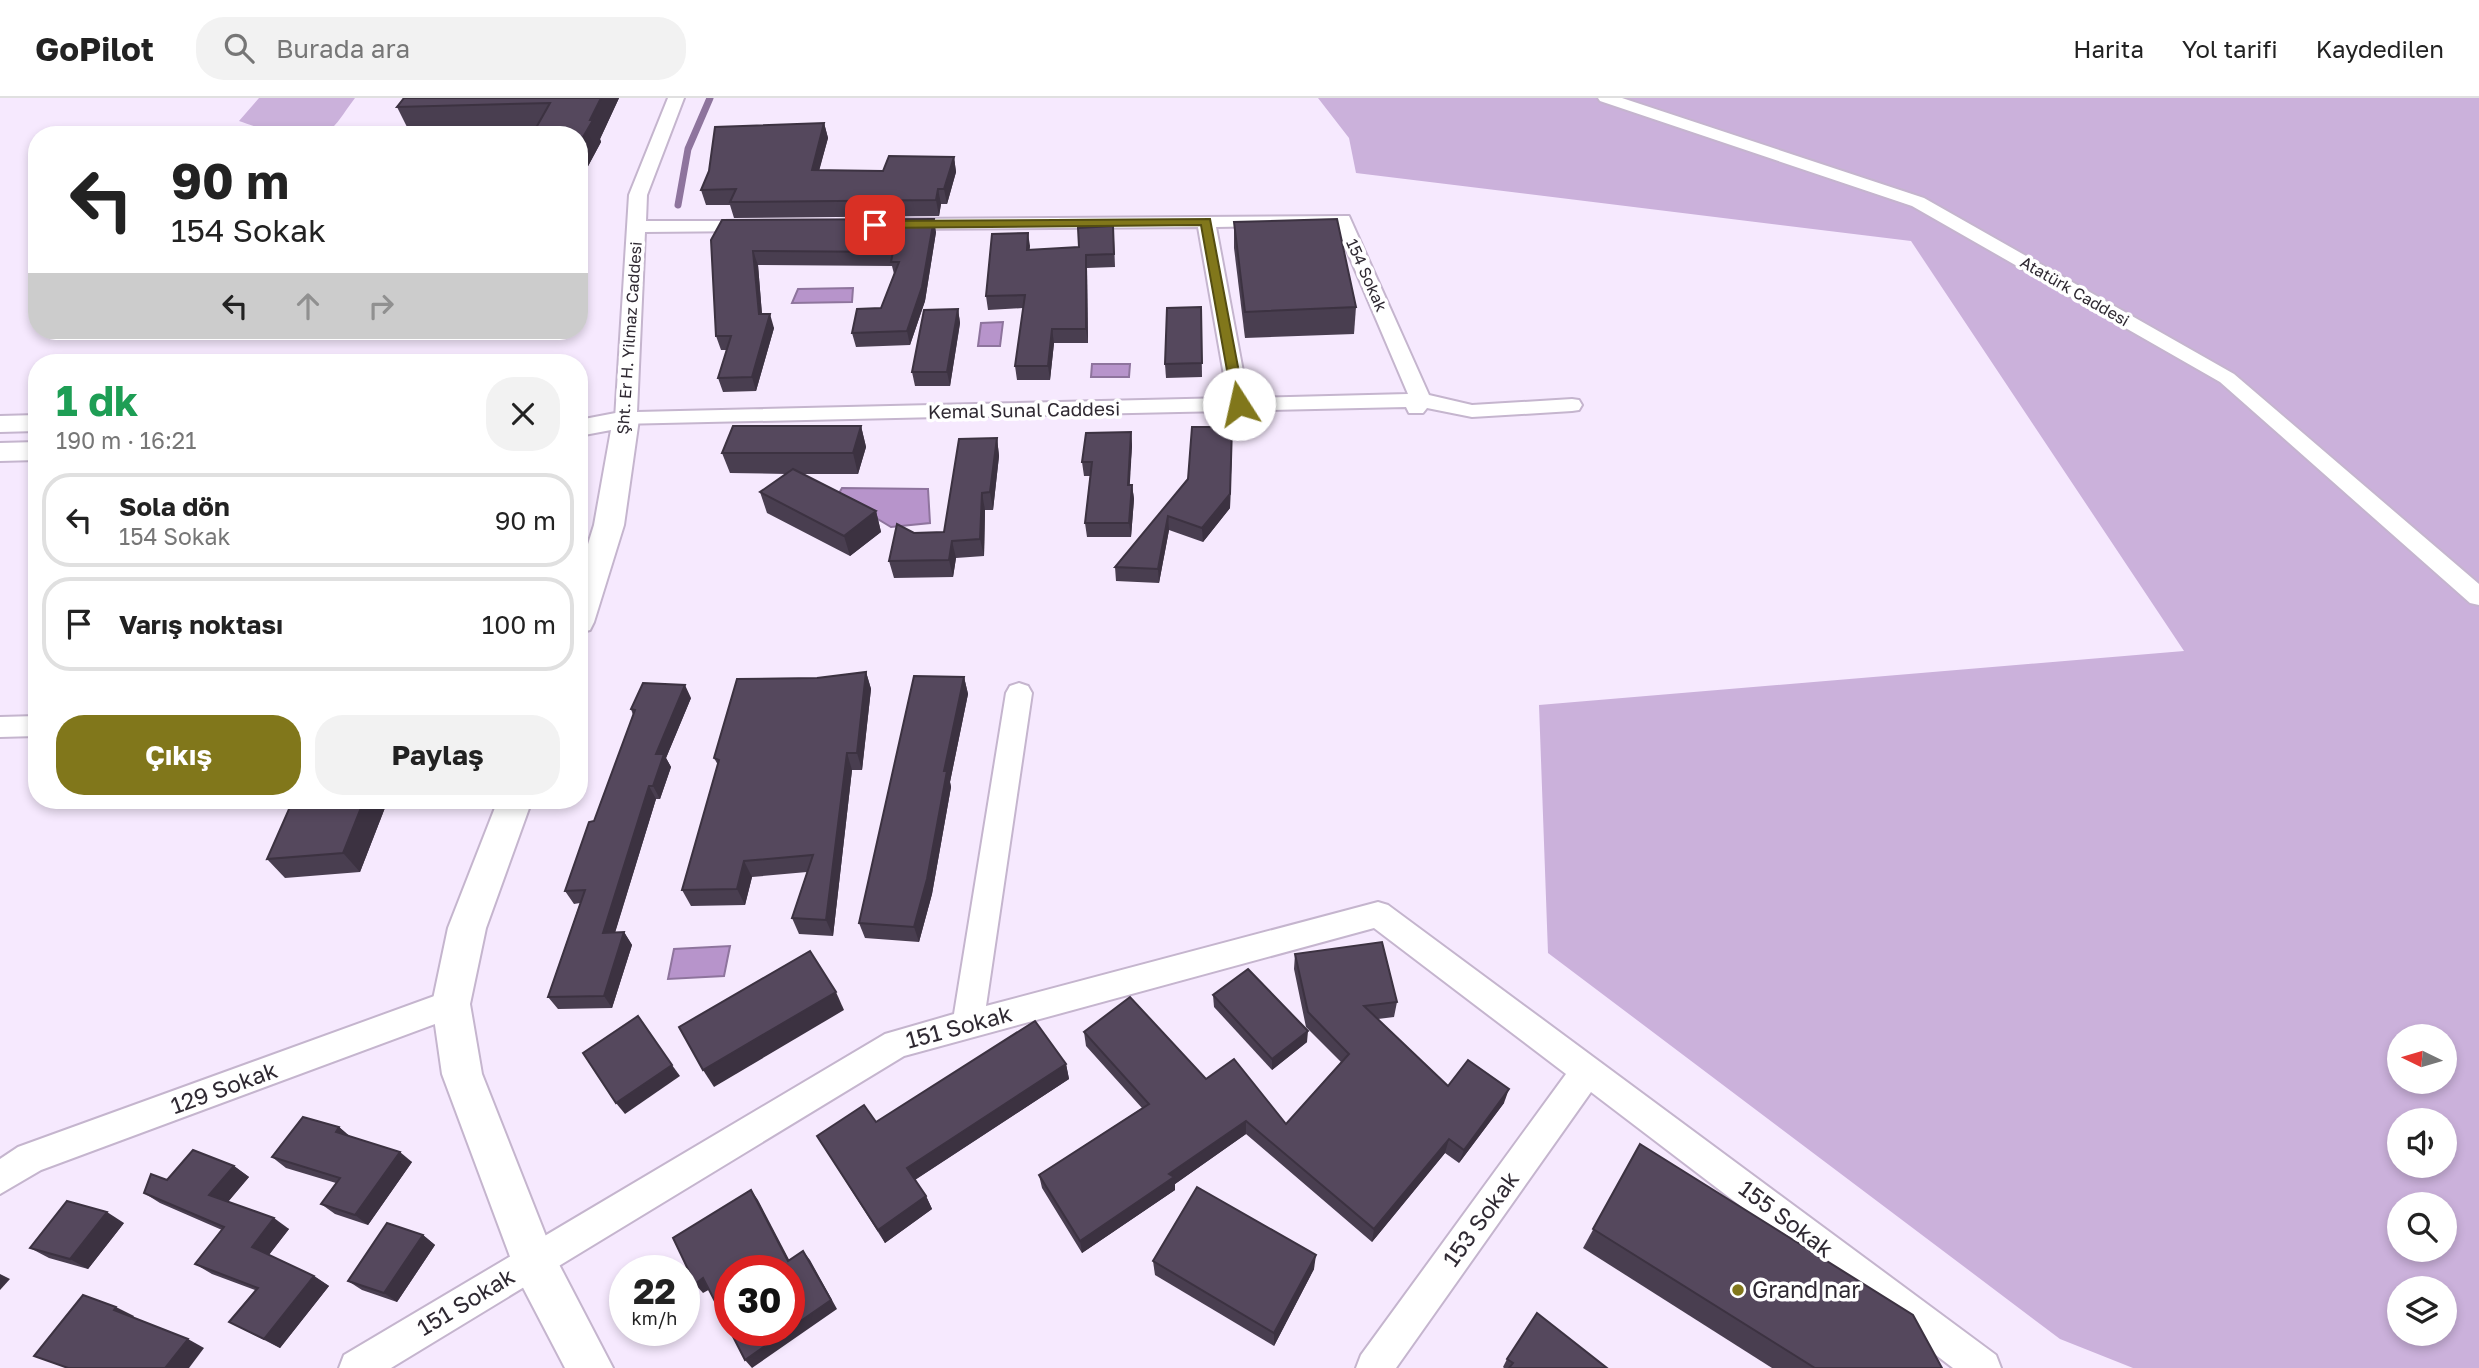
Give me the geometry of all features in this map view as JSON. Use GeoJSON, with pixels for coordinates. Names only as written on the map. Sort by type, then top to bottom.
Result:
{"type":"FeatureCollection","features":[{"type":"Feature","properties":{"kind":"street","name":"Şht. Er H. Yilmaz Caddesi"},"geometry":{"type":"LineString","coordinates":[[588,593],[609,525],[626,419],[638,195],[676,98]]}},
{"type":"Feature","properties":{"kind":"street","name":"Atatürk Caddesi"},"geometry":{"type":"LineString","coordinates":[[1606,98],[1918,202],[2215,371],[2227,378],[2479,597]]}},
{"type":"Feature","properties":{"kind":"street","name":"154 Sokak"},"geometry":{"type":"LineString","coordinates":[[885,225],[1343,220],[1419,404]]}},
{"type":"Feature","properties":{"kind":"street"},"geometry":{"type":"LineString","coordinates":[[1206,221],[1239,404]]}},
{"type":"Feature","properties":{"kind":"street"},"geometry":{"type":"LineString","coordinates":[[636,227],[774,226]]}},
{"type":"Feature","properties":{"kind":"street","name":"Kemal Sunal Caddesi"},"geometry":{"type":"LineString","coordinates":[[588,426],[626,419],[1239,404],[1419,404],[1472,411],[1572,405]]}},
{"type":"Feature","properties":{"kind":"street","name":"Kemal Sunal Caddesi"},"geometry":{"type":"LineString","coordinates":[[588,413],[626,419]]}},
{"type":"Feature","properties":{"kind":"street"},"geometry":{"type":"LineString","coordinates":[[0,424],[28,423]]}},
{"type":"Feature","properties":{"kind":"street"},"geometry":{"type":"LineString","coordinates":[[0,452],[28,451]]}},
{"type":"Feature","properties":{"kind":"street"},"geometry":{"type":"LineString","coordinates":[[968,1025],[1019,693]]}},
{"type":"Feature","properties":{"kind":"street"},"geometry":{"type":"LineString","coordinates":[[0,727],[28,726]]}},
{"type":"Feature","properties":{"kind":"street"},"geometry":{"type":"LineString","coordinates":[[512,809],[467,928],[451,1004],[462,1074],[534,1262],[590,1368]]}},
{"type":"Feature","properties":{"kind":"street","name":"151 Sokak"},"geometry":{"type":"LineString","coordinates":[[357,1368],[896,1044],[1378,914],[1588,1070]]}},
{"type":"Feature","properties":{"kind":"street","name":"129 Sokak"},"geometry":{"type":"LineString","coordinates":[[0,1178],[30,1158],[451,1004]]}},
{"type":"Feature","properties":{"kind":"street","name":"153 Sokak"},"geometry":{"type":"LineString","coordinates":[[1374,1368],[1588,1070]]}},
{"type":"Feature","properties":{"kind":"street","name":"155 Sokak"},"geometry":{"type":"LineString","coordinates":[[1588,1070],[1983,1368]]}},
{"type":"Feature","properties":{"kind":"shaded area"},"geometry":{"type":"Polygon","coordinates":[[[259,98],[355,98],[333,126],[254,126],[239,121],[259,98]]]}},
{"type":"Feature","properties":{"kind":"shaded area"},"geometry":{"type":"Polygon","coordinates":[[[1318,98],[2479,98],[2479,1368],[2133,1368],[2060,1339],[1548,953],[1539,705],[2184,651],[1911,241],[1356,173],[1349,138],[1318,98]]]}},
{"type":"Feature","properties":{"kind":"shaded area"},"geometry":{"type":"Polygon","coordinates":[[[853,288],[852,302],[792,303],[798,289],[853,288]]]}},
{"type":"Feature","properties":{"kind":"shaded area"},"geometry":{"type":"Polygon","coordinates":[[[1003,322],[1000,346],[978,346],[981,323],[1003,322]]]}},
{"type":"Feature","properties":{"kind":"shaded area"},"geometry":{"type":"Polygon","coordinates":[[[1092,364],[1130,364],[1129,377],[1091,377],[1092,364]]]}},
{"type":"Feature","properties":{"kind":"shaded area"},"geometry":{"type":"Polygon","coordinates":[[[842,488],[928,489],[930,523],[891,527],[838,495],[842,488]]]}},
{"type":"Feature","properties":{"kind":"shaded area"},"geometry":{"type":"Polygon","coordinates":[[[730,946],[724,976],[668,979],[674,949],[730,946]]]}},
{"type":"Feature","properties":{"kind":"building"},"geometry":{"type":"Polygon","coordinates":[[[404,98],[601,98],[588,129],[588,126],[537,126],[550,103],[397,107],[404,98]]]}},
{"type":"Feature","properties":{"kind":"building"},"geometry":{"type":"Polygon","coordinates":[[[824,123],[812,170],[883,171],[889,156],[954,157],[944,189],[938,189],[936,200],[730,202],[736,189],[701,190],[709,171],[715,127],[824,123]]]}},
{"type":"Feature","properties":{"kind":"building"},"geometry":{"type":"Polygon","coordinates":[[[934,219],[922,287],[907,331],[852,333],[857,309],[881,308],[899,262],[891,262],[893,252],[753,251],[759,314],[770,314],[752,377],[718,378],[731,336],[716,336],[711,240],[722,220],[934,219]]]}},
{"type":"Feature","properties":{"kind":"building"},"geometry":{"type":"Polygon","coordinates":[[[1337,219],[1356,307],[1245,312],[1234,222],[1337,219]]]}},
{"type":"Feature","properties":{"kind":"building"},"geometry":{"type":"Polygon","coordinates":[[[1113,226],[1114,254],[1086,255],[1086,329],[1052,329],[1048,366],[1015,366],[1025,295],[986,296],[992,234],[1028,233],[1027,250],[1079,247],[1078,228],[1113,226]]]}},
{"type":"Feature","properties":{"kind":"building"},"geometry":{"type":"Polygon","coordinates":[[[1201,307],[1202,363],[1165,364],[1167,308],[1201,307]]]}},
{"type":"Feature","properties":{"kind":"building"},"geometry":{"type":"Polygon","coordinates":[[[958,309],[947,372],[912,372],[924,310],[958,309]]]}},
{"type":"Feature","properties":{"kind":"building"},"geometry":{"type":"Polygon","coordinates":[[[733,426],[861,426],[853,453],[722,453],[733,426]]]}},
{"type":"Feature","properties":{"kind":"building"},"geometry":{"type":"Polygon","coordinates":[[[1192,427],[1232,427],[1230,494],[1202,528],[1168,516],[1158,569],[1115,567],[1188,479],[1192,427]]]}},
{"type":"Feature","properties":{"kind":"building"},"geometry":{"type":"Polygon","coordinates":[[[1131,432],[1128,485],[1132,485],[1129,523],[1085,523],[1092,462],[1082,462],[1086,433],[1131,432]]]}},
{"type":"Feature","properties":{"kind":"building"},"geometry":{"type":"Polygon","coordinates":[[[997,438],[990,492],[982,493],[980,539],[952,541],[949,560],[889,561],[897,524],[914,533],[944,532],[959,439],[997,438]]]}},
{"type":"Feature","properties":{"kind":"building"},"geometry":{"type":"Polygon","coordinates":[[[793,469],[876,511],[844,536],[760,492],[793,469]]]}},
{"type":"Feature","properties":{"kind":"building"},"geometry":{"type":"Polygon","coordinates":[[[866,672],[857,753],[847,753],[826,920],[792,918],[813,855],[744,861],[737,889],[682,890],[719,760],[714,758],[737,679],[817,678],[866,672]]]}},
{"type":"Feature","properties":{"kind":"building"},"geometry":{"type":"Polygon","coordinates":[[[914,676],[964,677],[944,771],[947,771],[927,879],[914,927],[859,923],[914,676]]]}},
{"type":"Feature","properties":{"kind":"building"},"geometry":{"type":"Polygon","coordinates":[[[643,683],[685,685],[656,754],[664,754],[653,786],[649,786],[603,933],[624,932],[604,996],[548,997],[585,890],[565,891],[589,822],[594,821],[635,710],[631,709],[643,683]]]}},
{"type":"Feature","properties":{"kind":"building"},"geometry":{"type":"Polygon","coordinates":[[[289,809],[360,809],[343,853],[267,859],[289,809]]]}},
{"type":"Feature","properties":{"kind":"building"},"geometry":{"type":"Polygon","coordinates":[[[1382,942],[1397,1002],[1364,1006],[1448,1086],[1468,1060],[1509,1089],[1464,1150],[1449,1139],[1374,1229],[1246,1121],[1169,1174],[1174,1177],[1080,1241],[1039,1175],[1149,1104],[1084,1032],[1130,997],[1206,1079],[1234,1059],[1286,1124],[1349,1054],[1308,1012],[1295,954],[1382,942]]]}},
{"type":"Feature","properties":{"kind":"building"},"geometry":{"type":"Polygon","coordinates":[[[810,951],[836,992],[703,1070],[679,1027],[810,951]]]}},
{"type":"Feature","properties":{"kind":"building"},"geometry":{"type":"Polygon","coordinates":[[[1248,969],[1308,1031],[1272,1059],[1213,995],[1248,969]]]}},
{"type":"Feature","properties":{"kind":"building"},"geometry":{"type":"Polygon","coordinates":[[[638,1016],[672,1065],[616,1103],[583,1053],[638,1016]]]}},
{"type":"Feature","properties":{"kind":"building"},"geometry":{"type":"Polygon","coordinates":[[[1035,1021],[1066,1064],[907,1168],[926,1196],[878,1230],[817,1136],[864,1105],[876,1122],[1035,1021]]]}},
{"type":"Feature","properties":{"kind":"building"},"geometry":{"type":"Polygon","coordinates":[[[303,1117],[339,1127],[336,1132],[400,1152],[355,1215],[321,1204],[340,1178],[272,1157],[303,1117]]]}},
{"type":"Feature","properties":{"kind":"building","name":"Grand nar"},"geometry":{"type":"Polygon","coordinates":[[[1640,1144],[1913,1315],[1942,1368],[1815,1368],[1593,1229],[1640,1144]]]}},
{"type":"Feature","properties":{"kind":"building"},"geometry":{"type":"Polygon","coordinates":[[[193,1150],[234,1166],[209,1195],[274,1218],[252,1247],[314,1276],[264,1339],[229,1322],[258,1288],[195,1264],[224,1227],[144,1193],[151,1174],[167,1180],[193,1150]]]}},
{"type":"Feature","properties":{"kind":"building"},"geometry":{"type":"Polygon","coordinates":[[[1197,1187],[1316,1255],[1274,1333],[1153,1261],[1197,1187]]]}},
{"type":"Feature","properties":{"kind":"building"},"geometry":{"type":"Polygon","coordinates":[[[751,1190],[785,1255],[714,1255],[714,1299],[703,1278],[700,1280],[700,1255],[681,1255],[673,1238],[751,1190]]]}},
{"type":"Feature","properties":{"kind":"building"},"geometry":{"type":"Polygon","coordinates":[[[67,1201],[107,1212],[70,1259],[30,1248],[67,1201]]]}},
{"type":"Feature","properties":{"kind":"building"},"geometry":{"type":"Polygon","coordinates":[[[387,1223],[423,1235],[384,1293],[348,1281],[387,1223]]]}},
{"type":"Feature","properties":{"kind":"building"},"geometry":{"type":"Polygon","coordinates":[[[803,1251],[831,1300],[805,1318],[805,1255],[797,1255],[803,1251]]]}},
{"type":"Feature","properties":{"kind":"building"},"geometry":{"type":"Polygon","coordinates":[[[83,1295],[188,1339],[165,1368],[68,1368],[34,1356],[83,1295]]]}},
{"type":"Feature","properties":{"kind":"building"},"geometry":{"type":"Polygon","coordinates":[[[1537,1313],[1607,1368],[1509,1368],[1513,1363],[1507,1359],[1537,1313]]]}},
{"type":"Feature","properties":{"kind":"building"},"geometry":{"type":"Polygon","coordinates":[[[738,1346],[765,1346],[745,1360],[738,1346]]]}},
{"type":"Feature","properties":{"kind":"waterway"},"geometry":{"type":"LineString","coordinates":[[678,205],[688,149],[710,98]]}},
{"type":"Feature","properties":{"kind":"place","name":"Grand nar"},"geometry":{"type":"Point","coordinates":[1738,1290]}},
{"type":"Feature","properties":{"kind":"route"},"geometry":{"type":"LineString","coordinates":[[875,225],[1206,221],[1239,404]]}}]}
